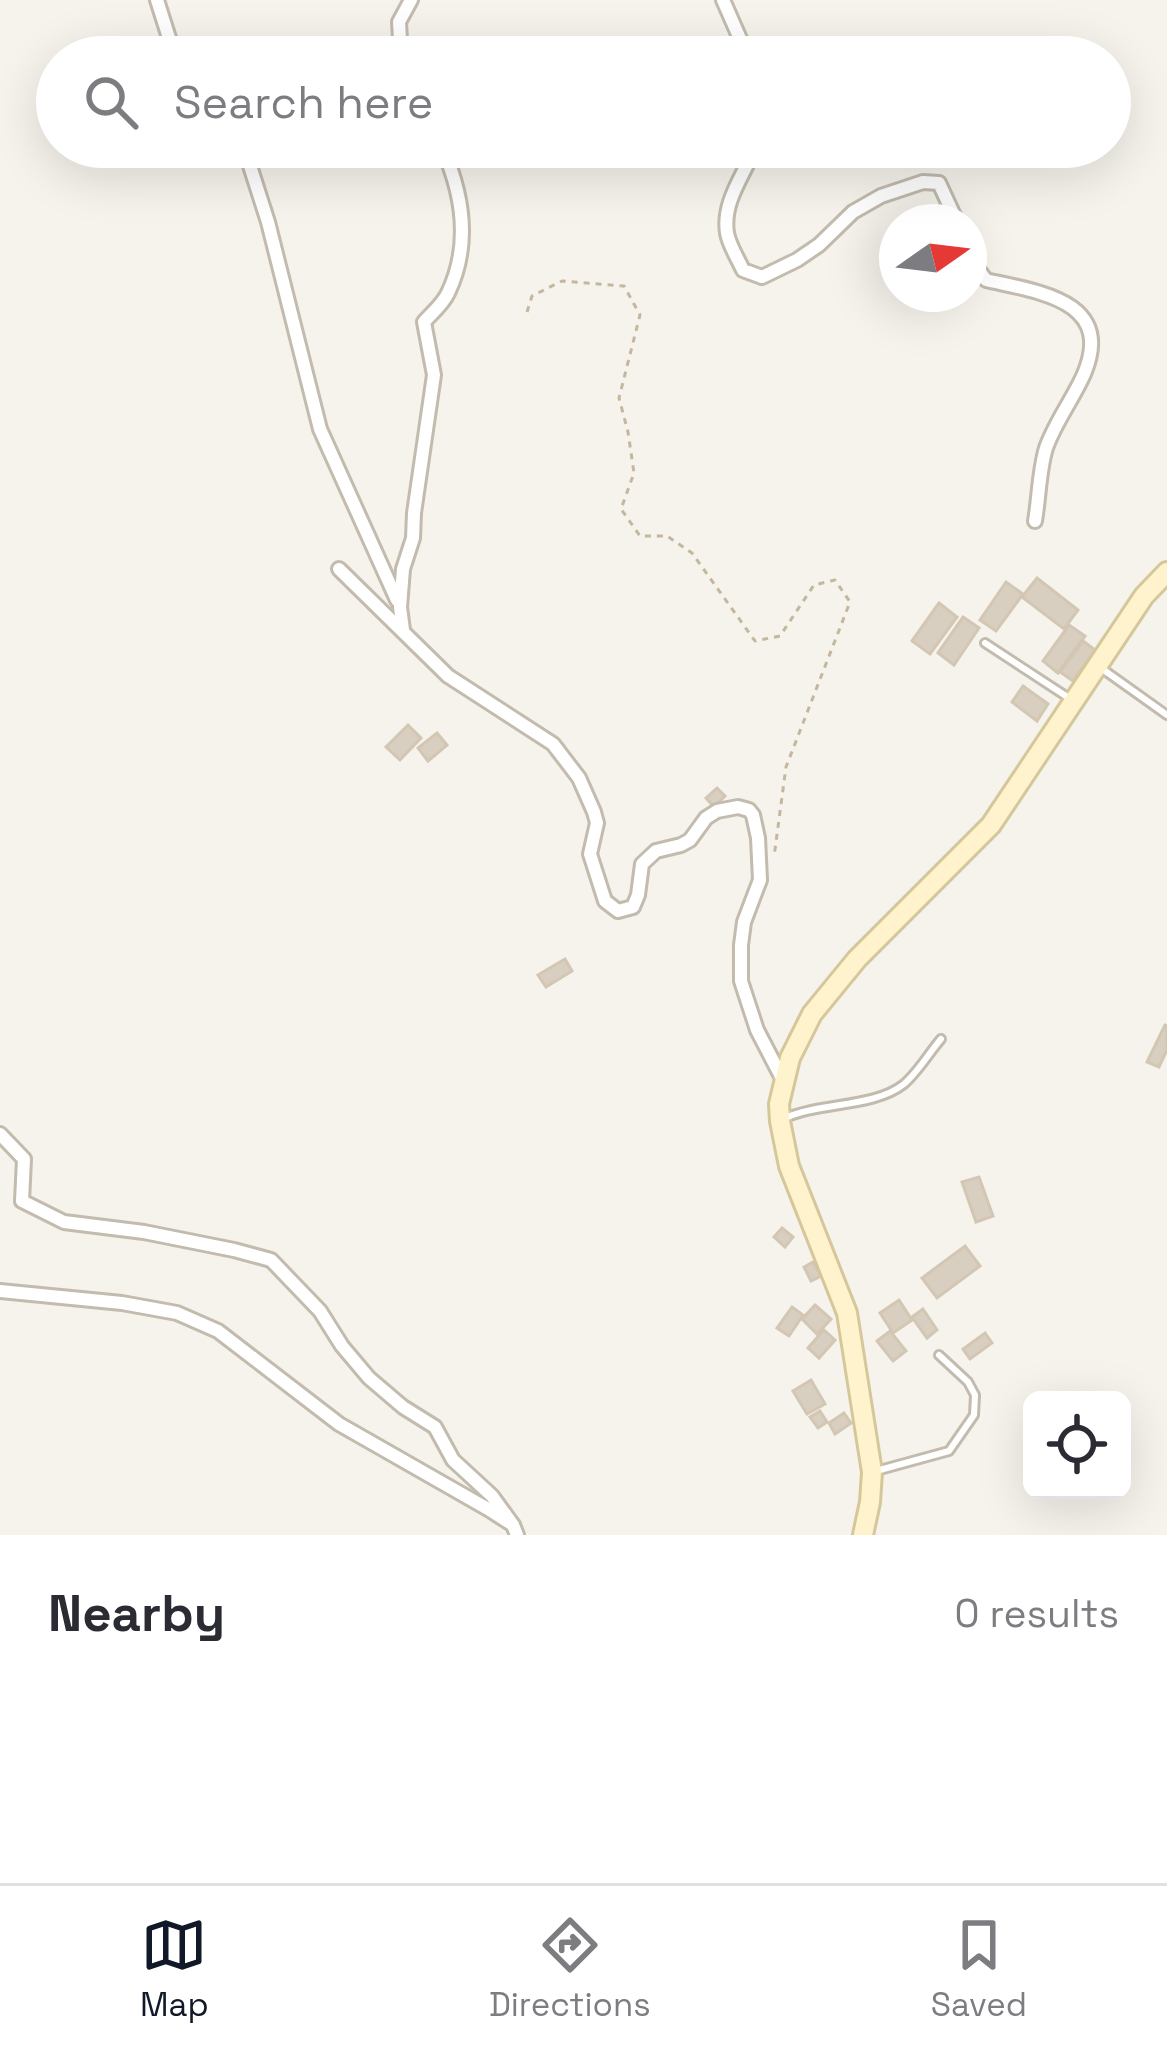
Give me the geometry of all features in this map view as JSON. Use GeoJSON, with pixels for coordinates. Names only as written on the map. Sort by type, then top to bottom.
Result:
{"type":"FeatureCollection","features":[{"type":"Feature","properties":{"kind":"main road"},"geometry":{"type":"LineString","coordinates":[[863,1535],[872,1472],[847,1313],[789,1166],[780,1120],[790,1058],[812,1014],[857,959],[991,825],[1144,596],[1167,572]]}},
{"type":"Feature","properties":{"kind":"street"},"geometry":{"type":"LineString","coordinates":[[157,0],[168,36]]}},
{"type":"Feature","properties":{"kind":"street"},"geometry":{"type":"LineString","coordinates":[[400,36],[399,22],[411,0]]}},
{"type":"Feature","properties":{"kind":"street"},"geometry":{"type":"LineString","coordinates":[[723,0],[739,36]]}},
{"type":"Feature","properties":{"kind":"street"},"geometry":{"type":"LineString","coordinates":[[251,168],[320,429],[400,607]]}},
{"type":"Feature","properties":{"kind":"street"},"geometry":{"type":"LineString","coordinates":[[403,632],[403,568],[413,538],[434,375],[424,322],[447,297],[463,243],[461,203],[449,168]]}},
{"type":"Feature","properties":{"kind":"street"},"geometry":{"type":"LineString","coordinates":[[746,168],[733,189],[727,232],[743,270],[762,277],[797,260],[853,212],[881,196],[922,182],[939,183],[949,204]]}},
{"type":"Feature","properties":{"kind":"street"},"geometry":{"type":"LineString","coordinates":[[987,280],[1048,294],[1072,305],[1088,324],[1093,345],[1044,453],[1035,521]]}},
{"type":"Feature","properties":{"kind":"street"},"geometry":{"type":"LineString","coordinates":[[339,569],[448,676],[553,744],[579,778],[597,823],[590,854],[604,902],[618,911],[633,907],[642,864],[656,851],[690,840],[717,811],[738,807],[753,814],[760,880],[744,922],[741,981],[757,1030],[784,1082]]}},
{"type":"Feature","properties":{"kind":"street"},"geometry":{"type":"LineString","coordinates":[[0,1134],[24,1159],[22,1201],[64,1222],[144,1232],[271,1260],[320,1311],[369,1378],[435,1427],[453,1460],[493,1496],[515,1530]]}},
{"type":"Feature","properties":{"kind":"street"},"geometry":{"type":"LineString","coordinates":[[0,1291],[177,1313],[218,1331],[339,1424],[515,1530]]}},
{"type":"Feature","properties":{"kind":"lane"},"geometry":{"type":"LineString","coordinates":[[985,643],[1074,701]]}},
{"type":"Feature","properties":{"kind":"lane"},"geometry":{"type":"LineString","coordinates":[[1098,666],[1167,715]]}},
{"type":"Feature","properties":{"kind":"lane"},"geometry":{"type":"LineString","coordinates":[[780,1120],[799,1111],[883,1095],[904,1084],[941,1039]]}},
{"type":"Feature","properties":{"kind":"lane"},"geometry":{"type":"LineString","coordinates":[[872,1472],[950,1450],[974,1415],[975,1395],[968,1382],[939,1355]]}},
{"type":"Feature","properties":{"kind":"path"},"geometry":{"type":"LineString","coordinates":[[527,312],[532,296],[562,281],[624,286],[640,315],[619,398],[634,473],[621,509],[640,536],[668,536],[692,554],[755,641],[780,636],[814,585],[835,580],[850,602],[786,767],[776,853],[757,891]]}},
{"type":"Feature","properties":{"kind":"building"},"geometry":{"type":"Polygon","coordinates":[[[1037,578],[1078,610],[1064,629],[1022,597],[1037,578]]]}},
{"type":"Feature","properties":{"kind":"building"},"geometry":{"type":"Polygon","coordinates":[[[1006,582],[1023,594],[996,631],[980,620],[1006,582]]]}},
{"type":"Feature","properties":{"kind":"building"},"geometry":{"type":"Polygon","coordinates":[[[939,603],[957,617],[930,654],[912,641],[939,603]]]}},
{"type":"Feature","properties":{"kind":"building"},"geometry":{"type":"Polygon","coordinates":[[[963,617],[979,628],[954,665],[938,653],[963,617]]]}},
{"type":"Feature","properties":{"kind":"building"},"geometry":{"type":"Polygon","coordinates":[[[1069,625],[1085,636],[1058,673],[1043,661],[1069,625]]]}},
{"type":"Feature","properties":{"kind":"building"},"geometry":{"type":"Polygon","coordinates":[[[1083,641],[1095,650],[1073,681],[1060,672],[1083,641]]]}},
{"type":"Feature","properties":{"kind":"building"},"geometry":{"type":"Polygon","coordinates":[[[1023,686],[1048,704],[1037,721],[1012,702],[1023,686]]]}},
{"type":"Feature","properties":{"kind":"building"},"geometry":{"type":"Polygon","coordinates":[[[408,725],[421,738],[400,760],[386,747],[408,725]]]}},
{"type":"Feature","properties":{"kind":"building"},"geometry":{"type":"Polygon","coordinates":[[[437,733],[447,745],[428,761],[418,748],[437,733]]]}},
{"type":"Feature","properties":{"kind":"building"},"geometry":{"type":"Polygon","coordinates":[[[717,788],[725,796],[714,807],[706,798],[717,788]]]}},
{"type":"Feature","properties":{"kind":"building"},"geometry":{"type":"Polygon","coordinates":[[[565,959],[572,971],[546,987],[538,975],[565,959]]]}},
{"type":"Feature","properties":{"kind":"building"},"geometry":{"type":"Polygon","coordinates":[[[1165,1025],[1167,1050],[1159,1067],[1147,1062],[1165,1025]]]}},
{"type":"Feature","properties":{"kind":"building"},"geometry":{"type":"Polygon","coordinates":[[[979,1177],[993,1216],[976,1222],[962,1182],[979,1177]]]}},
{"type":"Feature","properties":{"kind":"building"},"geometry":{"type":"Polygon","coordinates":[[[782,1228],[793,1237],[785,1247],[774,1237],[782,1228]]]}},
{"type":"Feature","properties":{"kind":"building"},"geometry":{"type":"Polygon","coordinates":[[[965,1246],[980,1266],[937,1298],[922,1278],[965,1246]]]}},
{"type":"Feature","properties":{"kind":"building"},"geometry":{"type":"Polygon","coordinates":[[[813,1262],[821,1276],[811,1281],[804,1267],[813,1262]]]}},
{"type":"Feature","properties":{"kind":"building"},"geometry":{"type":"Polygon","coordinates":[[[899,1300],[912,1320],[893,1333],[880,1313],[899,1300]]]}},
{"type":"Feature","properties":{"kind":"building"},"geometry":{"type":"Polygon","coordinates":[[[815,1305],[831,1319],[817,1334],[802,1319],[815,1305]]]}},
{"type":"Feature","properties":{"kind":"building"},"geometry":{"type":"Polygon","coordinates":[[[792,1307],[803,1315],[789,1336],[777,1328],[792,1307]]]}},
{"type":"Feature","properties":{"kind":"building"},"geometry":{"type":"Polygon","coordinates":[[[923,1309],[937,1330],[927,1338],[912,1317],[923,1309]]]}},
{"type":"Feature","properties":{"kind":"building"},"geometry":{"type":"Polygon","coordinates":[[[824,1330],[835,1340],[819,1358],[808,1348],[824,1330]]]}},
{"type":"Feature","properties":{"kind":"building"},"geometry":{"type":"Polygon","coordinates":[[[890,1331],[906,1351],[893,1361],[877,1341],[890,1331]]]}},
{"type":"Feature","properties":{"kind":"building"},"geometry":{"type":"Polygon","coordinates":[[[985,1333],[992,1343],[970,1359],[963,1349],[985,1333]]]}},
{"type":"Feature","properties":{"kind":"building"},"geometry":{"type":"Polygon","coordinates":[[[811,1380],[825,1404],[807,1414],[793,1391],[811,1380]]]}},
{"type":"Feature","properties":{"kind":"building"},"geometry":{"type":"Polygon","coordinates":[[[820,1411],[827,1422],[818,1428],[810,1417],[820,1411]]]}},
{"type":"Feature","properties":{"kind":"building"},"geometry":{"type":"Polygon","coordinates":[[[844,1413],[851,1423],[835,1434],[829,1423],[844,1413]]]}}]}
